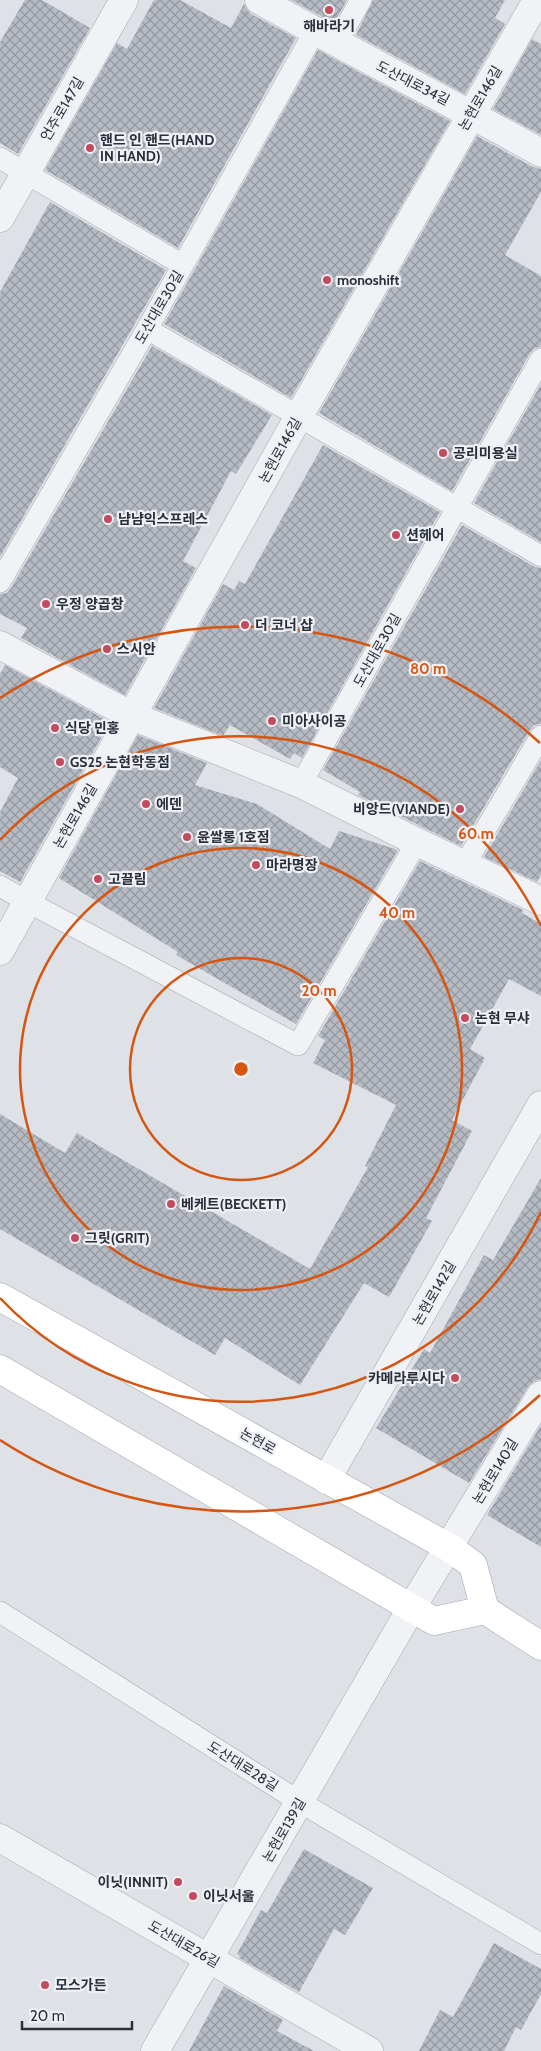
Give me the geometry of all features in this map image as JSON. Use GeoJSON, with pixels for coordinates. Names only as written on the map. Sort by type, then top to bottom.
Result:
{"type":"FeatureCollection","features":[{"type":"Feature","properties":{"kind":"main road","name":"논현로"},"geometry":{"type":"LineString","coordinates":[[0,1297],[450,1548],[473,1565],[485,1610]]}},
{"type":"Feature","properties":{"kind":"main road"},"geometry":{"type":"LineString","coordinates":[[0,1369],[434,1621],[485,1610],[541,1646]]}},
{"type":"Feature","properties":{"kind":"street","name":"언주로147길"},"geometry":{"type":"LineString","coordinates":[[0,218],[124,0]]}},
{"type":"Feature","properties":{"kind":"street","name":"도산대로34길"},"geometry":{"type":"LineString","coordinates":[[259,0],[541,153]]}},
{"type":"Feature","properties":{"kind":"street","name":"논현로146길"},"geometry":{"type":"LineString","coordinates":[[0,951],[300,416],[537,0]]}},
{"type":"Feature","properties":{"kind":"street"},"geometry":{"type":"LineString","coordinates":[[0,646],[132,716],[301,784],[541,901]]}},
{"type":"Feature","properties":{"kind":"street","name":"논현로142길"},"geometry":{"type":"LineString","coordinates":[[326,1480],[541,1105]]}},
{"type":"Feature","properties":{"kind":"street","name":"논현로140길"},"geometry":{"type":"LineString","coordinates":[[412,1607],[450,1548],[541,1395]]}},
{"type":"Feature","properties":{"kind":"street","name":"논현로139길"},"geometry":{"type":"LineString","coordinates":[[155,2051],[412,1607]]}},
{"type":"Feature","properties":{"kind":"street","name":"도산대로26길"},"geometry":{"type":"LineString","coordinates":[[0,1838],[369,2051]]}},
{"type":"Feature","properties":{"kind":"lane"},"geometry":{"type":"LineString","coordinates":[[325,37],[361,0]]}},
{"type":"Feature","properties":{"kind":"lane","name":"도산대로30길"},"geometry":{"type":"LineString","coordinates":[[0,582],[183,265],[325,37]]}},
{"type":"Feature","properties":{"kind":"lane"},"geometry":{"type":"LineString","coordinates":[[0,158],[183,265]]}},
{"type":"Feature","properties":{"kind":"lane"},"geometry":{"type":"LineString","coordinates":[[147,329],[458,506],[541,556]]}},
{"type":"Feature","properties":{"kind":"lane","name":"도산대로30길"},"geometry":{"type":"LineString","coordinates":[[301,784],[541,359]]}},
{"type":"Feature","properties":{"kind":"lane"},"geometry":{"type":"LineString","coordinates":[[465,864],[541,736]]}},
{"type":"Feature","properties":{"kind":"lane"},"geometry":{"type":"LineString","coordinates":[[0,886],[26,902],[298,1044],[417,842]]}},
{"type":"Feature","properties":{"kind":"lane","name":"도산대로28길"},"geometry":{"type":"LineString","coordinates":[[0,1612],[300,1802],[541,1944]]}},
{"type":"Feature","properties":{"kind":"building"},"geometry":{"type":"Polygon","coordinates":[[[25,0],[42,0],[90,28],[18,154],[0,143],[0,42],[25,0]]]}},
{"type":"Feature","properties":{"kind":"building"},"geometry":{"type":"Polygon","coordinates":[[[154,0],[180,0],[231,28],[244,4],[251,14],[296,38],[178,248],[45,170],[117,43],[127,49],[154,0]]]}},
{"type":"Feature","properties":{"kind":"building"},"geometry":{"type":"Polygon","coordinates":[[[291,0],[347,0],[334,23],[291,0]]]}},
{"type":"Feature","properties":{"kind":"building"},"geometry":{"type":"Polygon","coordinates":[[[373,0],[505,0],[495,18],[505,24],[465,94],[356,35],[373,0]]]}},
{"type":"Feature","properties":{"kind":"building"},"geometry":{"type":"Polygon","coordinates":[[[532,39],[541,44],[541,135],[493,109],[532,39]]]}},
{"type":"Feature","properties":{"kind":"building"},"geometry":{"type":"Polygon","coordinates":[[[318,50],[450,121],[291,398],[164,324],[318,50]]]}},
{"type":"Feature","properties":{"kind":"building"},"geometry":{"type":"Polygon","coordinates":[[[477,136],[533,167],[541,169],[541,192],[505,255],[541,276],[541,347],[535,348],[530,353],[452,491],[319,413],[477,136]]]}},
{"type":"Feature","properties":{"kind":"building"},"geometry":{"type":"Polygon","coordinates":[[[50,202],[166,270],[0,557],[0,292],[50,202]]]}},
{"type":"Feature","properties":{"kind":"building"},"geometry":{"type":"Polygon","coordinates":[[[152,346],[272,415],[236,474],[231,471],[183,561],[196,568],[125,695],[21,638],[27,628],[0,614],[0,594],[7,593],[11,588],[152,346]]]}},
{"type":"Feature","properties":{"kind":"building"},"geometry":{"type":"Polygon","coordinates":[[[541,384],[541,542],[474,503],[541,384]]]}},
{"type":"Feature","properties":{"kind":"building"},"geometry":{"type":"Polygon","coordinates":[[[323,445],[440,512],[302,758],[294,753],[290,759],[230,725],[223,736],[154,708],[223,584],[234,590],[239,581],[245,584],[323,445]]]}},
{"type":"Feature","properties":{"kind":"building"},"geometry":{"type":"Polygon","coordinates":[[[462,525],[535,567],[541,568],[541,724],[534,725],[530,730],[461,846],[358,795],[360,792],[323,770],[462,525]]]}},
{"type":"Feature","properties":{"kind":"building"},"geometry":{"type":"Polygon","coordinates":[[[5,665],[110,722],[20,882],[0,871],[0,812],[18,778],[0,767],[0,674],[5,665]]]}},
{"type":"Feature","properties":{"kind":"building"},"geometry":{"type":"Polygon","coordinates":[[[138,735],[207,763],[195,785],[257,804],[330,849],[339,831],[398,850],[296,1024],[176,955],[178,952],[59,878],[138,735]]]}},
{"type":"Feature","properties":{"kind":"building"},"geometry":{"type":"Polygon","coordinates":[[[541,760],[541,875],[537,882],[484,857],[541,760]]]}},
{"type":"Feature","properties":{"kind":"building"},"geometry":{"type":"Polygon","coordinates":[[[420,861],[523,910],[522,913],[541,924],[541,996],[509,979],[470,1049],[485,1058],[452,1120],[472,1131],[426,1218],[432,1221],[389,1297],[364,1283],[300,1385],[225,1338],[215,1355],[0,1229],[0,1114],[65,1153],[77,1133],[310,1269],[368,1167],[365,1166],[396,1105],[313,1063],[325,1040],[318,1036],[420,861]]]}},
{"type":"Feature","properties":{"kind":"building"},"geometry":{"type":"Polygon","coordinates":[[[541,1178],[541,1379],[533,1382],[528,1387],[469,1483],[376,1428],[424,1349],[430,1353],[484,1255],[493,1260],[541,1178]]]}},
{"type":"Feature","properties":{"kind":"building"},"geometry":{"type":"Polygon","coordinates":[[[541,1425],[541,1547],[487,1515],[541,1425]]]}},
{"type":"Feature","properties":{"kind":"building"},"geometry":{"type":"Polygon","coordinates":[[[304,1849],[373,1888],[345,1935],[334,1929],[299,1992],[239,1958],[240,1956],[237,1954],[261,1910],[267,1913],[304,1849]]]}},
{"type":"Feature","properties":{"kind":"building"},"geometry":{"type":"Polygon","coordinates":[[[494,1943],[541,1969],[541,1994],[521,2030],[516,2027],[504,2051],[419,2051],[440,2010],[453,2017],[494,1943]]]}},
{"type":"Feature","properties":{"kind":"building"},"geometry":{"type":"Polygon","coordinates":[[[224,1986],[283,2020],[277,2031],[314,2051],[189,2051],[224,1986]]]}},
{"type":"Feature","properties":{"kind":"place","name":"해바라기"},"geometry":{"type":"Point","coordinates":[329,10]}},
{"type":"Feature","properties":{"kind":"place","name":"핸드 인 핸드(HAND IN HAND)"},"geometry":{"type":"Point","coordinates":[90,148]}},
{"type":"Feature","properties":{"kind":"place","name":"monoshift"},"geometry":{"type":"Point","coordinates":[327,280]}},
{"type":"Feature","properties":{"kind":"place","name":"공리미용실"},"geometry":{"type":"Point","coordinates":[443,453]}},
{"type":"Feature","properties":{"kind":"place","name":"냠냠익스프레스"},"geometry":{"type":"Point","coordinates":[108,519]}},
{"type":"Feature","properties":{"kind":"place","name":"션헤어"},"geometry":{"type":"Point","coordinates":[396,535]}},
{"type":"Feature","properties":{"kind":"place","name":"우정 양곱창"},"geometry":{"type":"Point","coordinates":[46,604]}},
{"type":"Feature","properties":{"kind":"place","name":"더 코너 샵"},"geometry":{"type":"Point","coordinates":[245,625]}},
{"type":"Feature","properties":{"kind":"place","name":"스시안"},"geometry":{"type":"Point","coordinates":[107,649]}},
{"type":"Feature","properties":{"kind":"place","name":"미아사이공"},"geometry":{"type":"Point","coordinates":[272,721]}},
{"type":"Feature","properties":{"kind":"place","name":"식당 민홍"},"geometry":{"type":"Point","coordinates":[55,728]}},
{"type":"Feature","properties":{"kind":"place","name":"GS25 논현학동점"},"geometry":{"type":"Point","coordinates":[60,762]}},
{"type":"Feature","properties":{"kind":"place","name":"에덴"},"geometry":{"type":"Point","coordinates":[146,804]}},
{"type":"Feature","properties":{"kind":"place","name":"비앙드(VIANDE)"},"geometry":{"type":"Point","coordinates":[460,809]}},
{"type":"Feature","properties":{"kind":"place","name":"윤쌀롱 1호점"},"geometry":{"type":"Point","coordinates":[187,837]}},
{"type":"Feature","properties":{"kind":"place","name":"마라명장"},"geometry":{"type":"Point","coordinates":[256,865]}},
{"type":"Feature","properties":{"kind":"place","name":"고끌림"},"geometry":{"type":"Point","coordinates":[98,879]}},
{"type":"Feature","properties":{"kind":"place","name":"논현 무샤"},"geometry":{"type":"Point","coordinates":[465,1018]}},
{"type":"Feature","properties":{"kind":"place","name":"베케트(BECKETT)"},"geometry":{"type":"Point","coordinates":[171,1204]}},
{"type":"Feature","properties":{"kind":"place","name":"그릿(GRIT)"},"geometry":{"type":"Point","coordinates":[75,1238]}},
{"type":"Feature","properties":{"kind":"place","name":"카메라루시다"},"geometry":{"type":"Point","coordinates":[455,1378]}},
{"type":"Feature","properties":{"kind":"place","name":"이닛(INNIT)"},"geometry":{"type":"Point","coordinates":[178,1882]}},
{"type":"Feature","properties":{"kind":"place","name":"이닛서울"},"geometry":{"type":"Point","coordinates":[193,1896]}},
{"type":"Feature","properties":{"kind":"place","name":"모스가든"},"geometry":{"type":"Point","coordinates":[45,1985]}}]}
